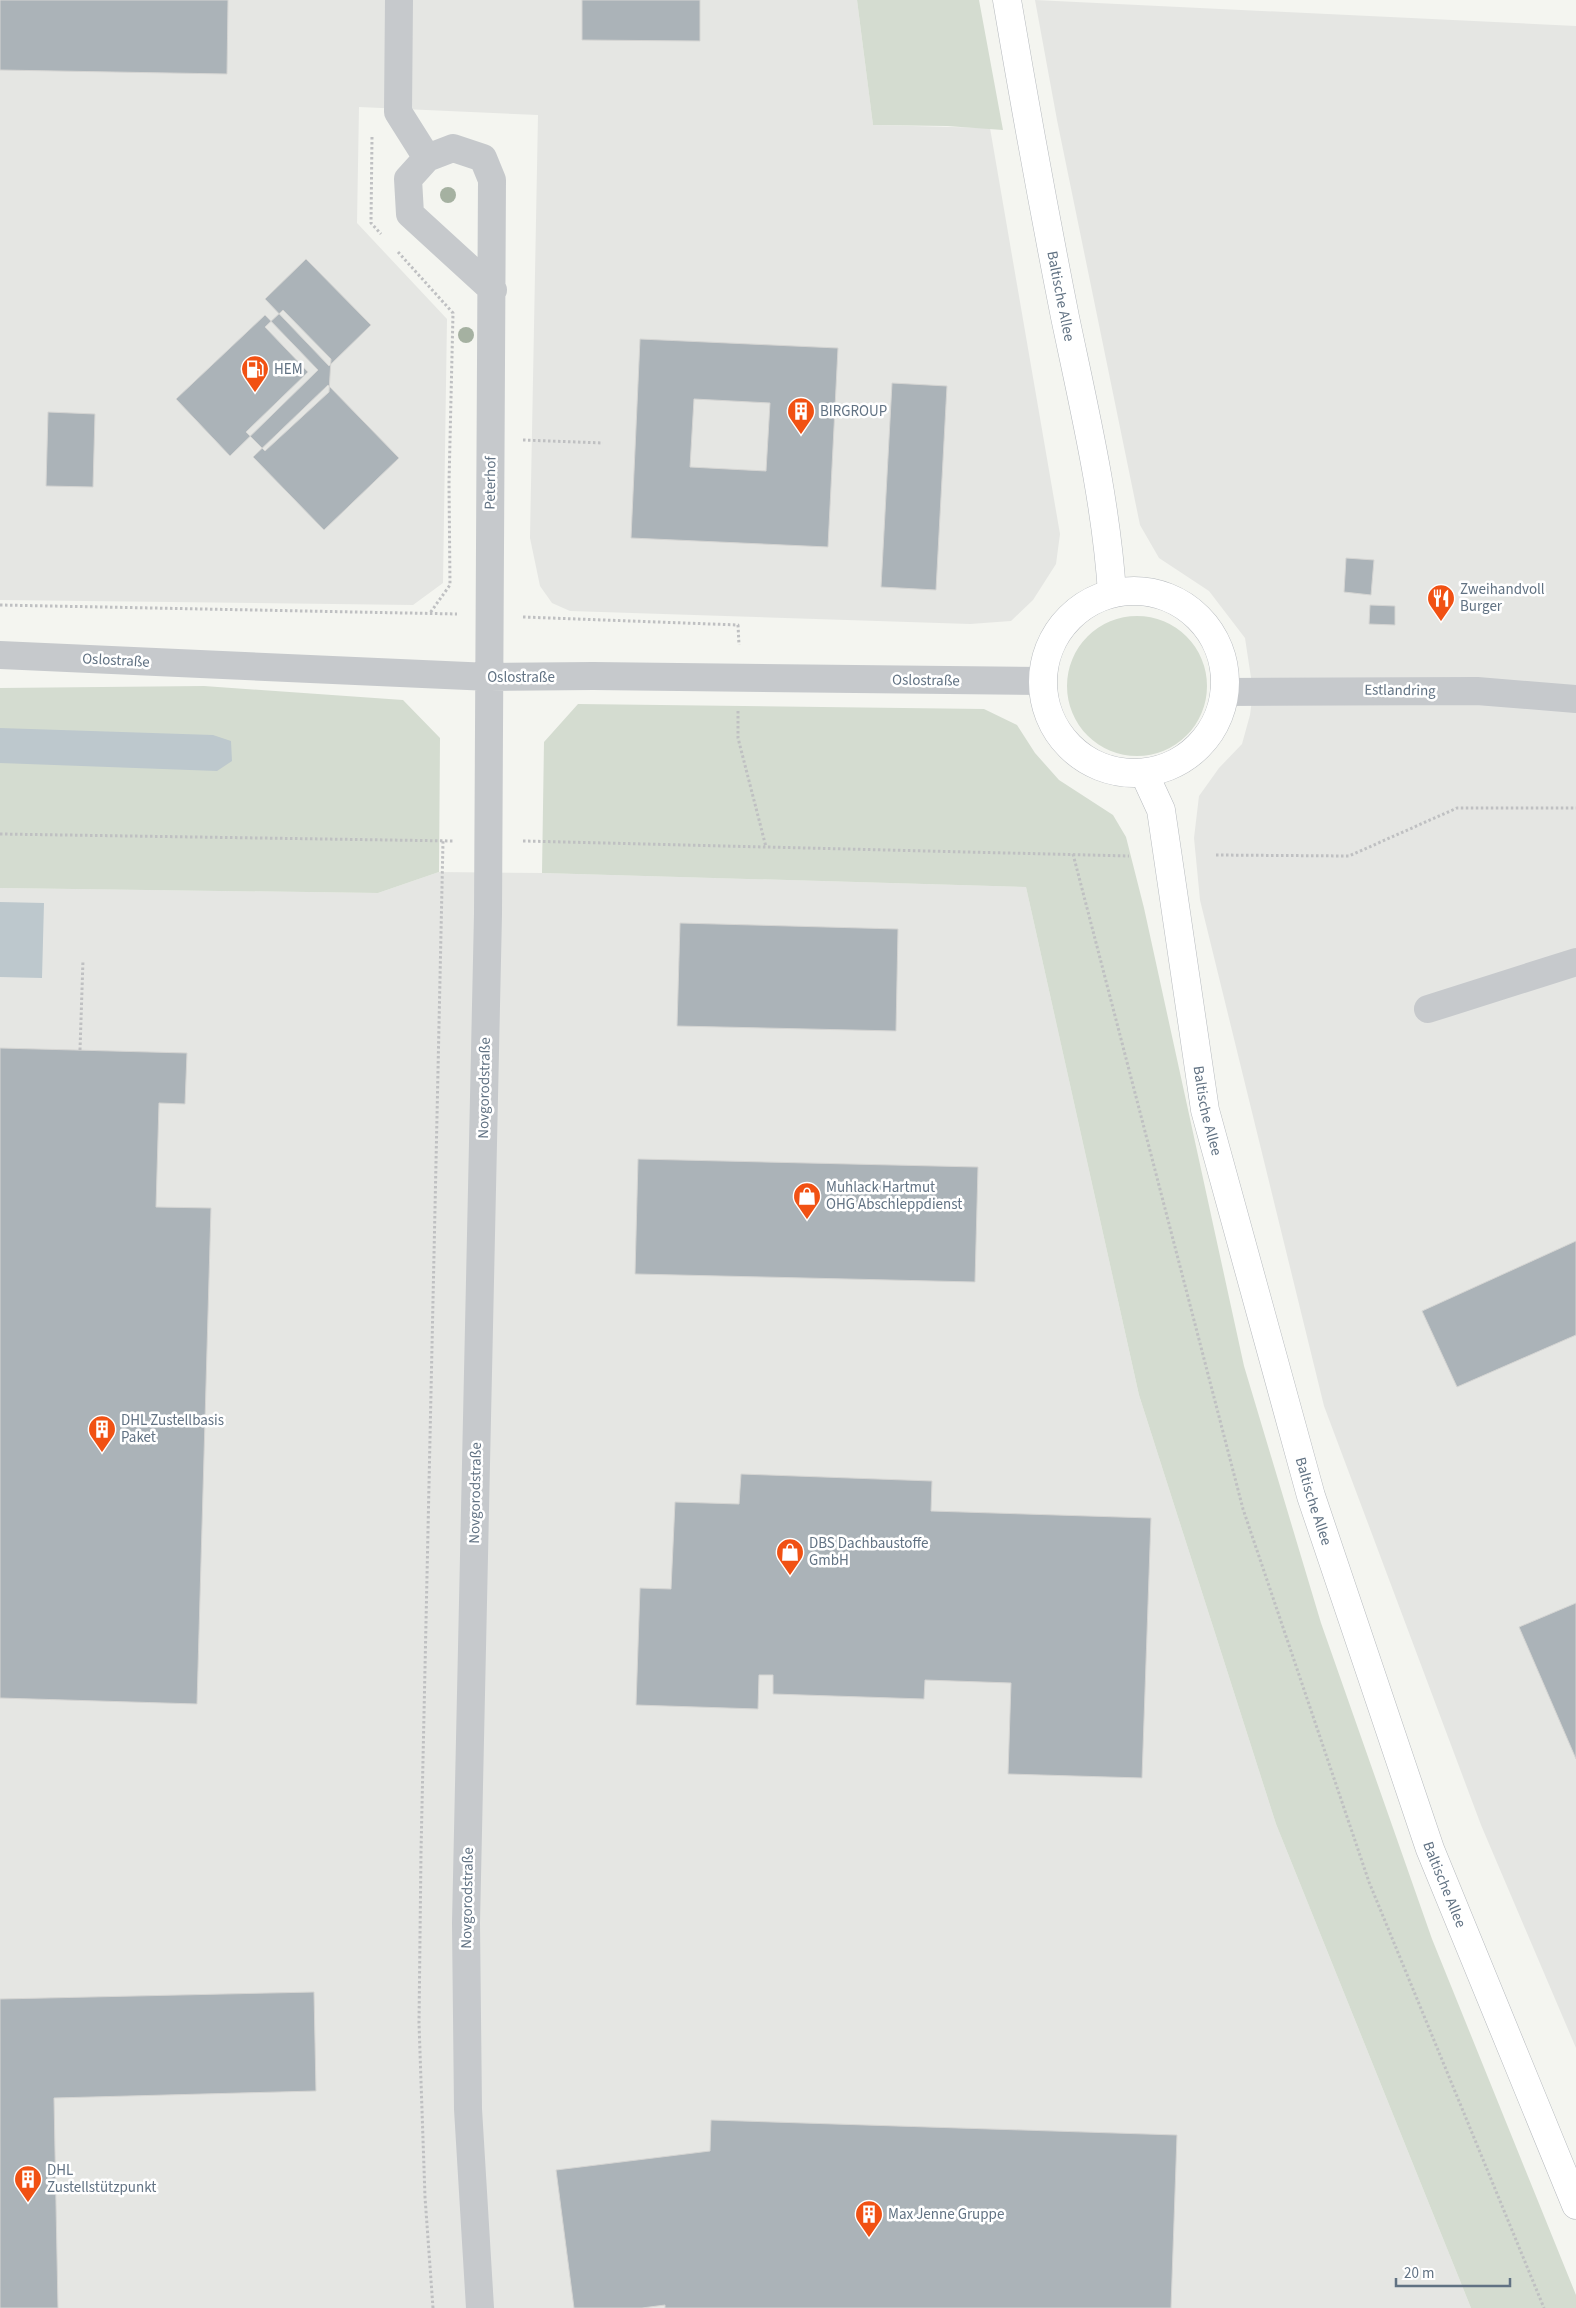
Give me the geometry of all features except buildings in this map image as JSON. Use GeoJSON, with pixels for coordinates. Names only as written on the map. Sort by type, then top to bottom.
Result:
{"type":"FeatureCollection","features":[{"type":"Feature","properties":{"kind":"main road","name":"Baltische Allee"},"geometry":{"type":"LineString","coordinates":[[1007,0],[1034,161],[1096,465],[1110,549],[1112,593]]}},
{"type":"Feature","properties":{"kind":"main road"},"geometry":{"type":"LineString","coordinates":[[1132,590],[1151,592],[1170,598],[1187,607],[1202,620],[1213,636],[1221,654],[1225,673],[1224,692],[1220,710],[1212,728],[1195,750],[1171,765],[1144,773],[1110,770],[1081,756],[1068,746],[1058,733],[1045,703],[1042,668],[1051,644],[1066,621],[1087,604],[1112,593],[1132,590]]}},
{"type":"Feature","properties":{"kind":"main road","name":"Baltische Allee"},"geometry":{"type":"LineString","coordinates":[[1144,773],[1161,810],[1205,1110],[1311,1496],[1430,1849],[1576,2205]]}},
{"type":"Feature","properties":{"kind":"street"},"geometry":{"type":"LineString","coordinates":[[399,0],[398,112],[427,158]]}},
{"type":"Feature","properties":{"kind":"street","name":"Peterhof"},"geometry":{"type":"LineString","coordinates":[[490,677],[490,439],[493,290],[492,180],[483,158],[453,148],[427,158],[408,179],[410,214],[493,290]]}},
{"type":"Feature","properties":{"kind":"street","name":"Oslostraße"},"geometry":{"type":"LineString","coordinates":[[0,655],[490,677],[593,676],[1042,681]]}},
{"type":"Feature","properties":{"kind":"street","name":"Novgorodstraße"},"geometry":{"type":"LineString","coordinates":[[480,2308],[468,2110],[466,1923],[490,677]]}},
{"type":"Feature","properties":{"kind":"street","name":"Estlandring"},"geometry":{"type":"LineString","coordinates":[[1224,692],[1477,691],[1576,699]]}},
{"type":"Feature","properties":{"kind":"street"},"geometry":{"type":"LineString","coordinates":[[1428,1009],[1576,962]]}},
{"type":"Feature","properties":{"kind":"path"},"geometry":{"type":"LineString","coordinates":[[382,235],[371,223],[373,113],[398,112]]}},
{"type":"Feature","properties":{"kind":"path"},"geometry":{"type":"LineString","coordinates":[[394,248],[453,313],[449,484],[450,585],[430,613]]}},
{"type":"Feature","properties":{"kind":"path"},"geometry":{"type":"LineString","coordinates":[[490,439],[603,444]]}},
{"type":"Feature","properties":{"kind":"path"},"geometry":{"type":"LineString","coordinates":[[1216,855],[1349,856],[1457,808],[1576,808]]}},
{"type":"Feature","properties":{"kind":"path"},"geometry":{"type":"LineString","coordinates":[[0,834],[443,841],[488,840],[1129,856]]}},
{"type":"Feature","properties":{"kind":"path"},"geometry":{"type":"LineString","coordinates":[[433,2308],[425,2197],[419,2004],[443,841]]}},
{"type":"Feature","properties":{"kind":"path"},"geometry":{"type":"LineString","coordinates":[[1073,854],[1243,1509],[1368,1882],[1544,2308]]}},
{"type":"Feature","properties":{"kind":"path"},"geometry":{"type":"LineString","coordinates":[[80,1050],[82,960]]}},
{"type":"Feature","properties":{"kind":"shaded area"},"geometry":{"type":"Polygon","coordinates":[[[0,0],[857,0],[873,125],[990,128],[1060,534],[1056,564],[1033,600],[1011,621],[970,624],[570,611],[552,603],[540,586],[530,538],[538,115],[359,107],[357,223],[447,319],[443,583],[413,605],[0,600],[0,0]]]}},
{"type":"Feature","properties":{"kind":"shaded area"},"geometry":{"type":"Polygon","coordinates":[[[857,0],[979,0],[1003,130],[947,126],[873,125],[857,0]]]}},
{"type":"Feature","properties":{"kind":"shaded area"},"geometry":{"type":"Polygon","coordinates":[[[1035,0],[1576,26],[1576,2048],[1481,1825],[1324,1406],[1200,900],[1194,838],[1199,796],[1219,768],[1242,744],[1250,715],[1253,691],[1245,638],[1209,591],[1159,558],[1140,525],[1057,120],[1035,0]]]}},
{"type":"Feature","properties":{"kind":"shaded area"},"geometry":{"type":"Polygon","coordinates":[[[1137,616],[1151,617],[1164,621],[1186,637],[1202,659],[1206,672],[1206,700],[1202,713],[1186,735],[1164,751],[1151,755],[1137,756],[1123,755],[1110,751],[1088,735],[1072,713],[1068,700],[1067,686],[1068,672],[1072,659],[1088,637],[1110,621],[1123,617],[1137,616]]]}},
{"type":"Feature","properties":{"kind":"shaded area"},"geometry":{"type":"Polygon","coordinates":[[[204,686],[403,700],[440,738],[439,872],[378,893],[0,888],[0,688],[204,686]]]}},
{"type":"Feature","properties":{"kind":"shaded area"},"geometry":{"type":"Polygon","coordinates":[[[578,704],[984,709],[1017,725],[1035,753],[1059,780],[1113,815],[1126,837],[1144,908],[1244,1366],[1321,1623],[1432,1939],[1576,2295],[1576,2308],[1471,2308],[1276,1824],[1139,1395],[1026,887],[542,873],[544,742],[578,704]]]}},
{"type":"Feature","properties":{"kind":"shaded area"},"geometry":{"type":"Polygon","coordinates":[[[0,728],[213,735],[231,741],[232,761],[217,771],[0,763],[0,728]]]}},
{"type":"Feature","properties":{"kind":"shaded area"},"geometry":{"type":"Polygon","coordinates":[[[439,872],[542,873],[1026,887],[1139,1395],[1276,1824],[1471,2308],[0,2308],[0,888],[378,893],[439,872]]]}},
{"type":"Feature","properties":{"kind":"shaded area"},"geometry":{"type":"Polygon","coordinates":[[[0,902],[44,903],[42,978],[0,977],[0,902]]]}},
{"type":"Feature","properties":{"kind":"place","name":"HEM"},"geometry":{"type":"Point","coordinates":[255,393]}},
{"type":"Feature","properties":{"kind":"place","name":"BIRGROUP"},"geometry":{"type":"Point","coordinates":[801,435]}},
{"type":"Feature","properties":{"kind":"place","name":"Zweihandvoll Burger"},"geometry":{"type":"Point","coordinates":[1441,622]}},
{"type":"Feature","properties":{"kind":"place","name":"Muhlack Hartmut OHG Abschleppdienst"},"geometry":{"type":"Point","coordinates":[807,1220]}},
{"type":"Feature","properties":{"kind":"place","name":"DHL Zustellbasis Paket"},"geometry":{"type":"Point","coordinates":[102,1453]}},
{"type":"Feature","properties":{"kind":"place","name":"DBS Dachbaustoffe GmbH"},"geometry":{"type":"Point","coordinates":[790,1576]}},
{"type":"Feature","properties":{"kind":"place","name":"DHL Zustellstützpunkt"},"geometry":{"type":"Point","coordinates":[28,2203]}},
{"type":"Feature","properties":{"kind":"place","name":"Max Jenne Gruppe"},"geometry":{"type":"Point","coordinates":[869,2238]}}]}
